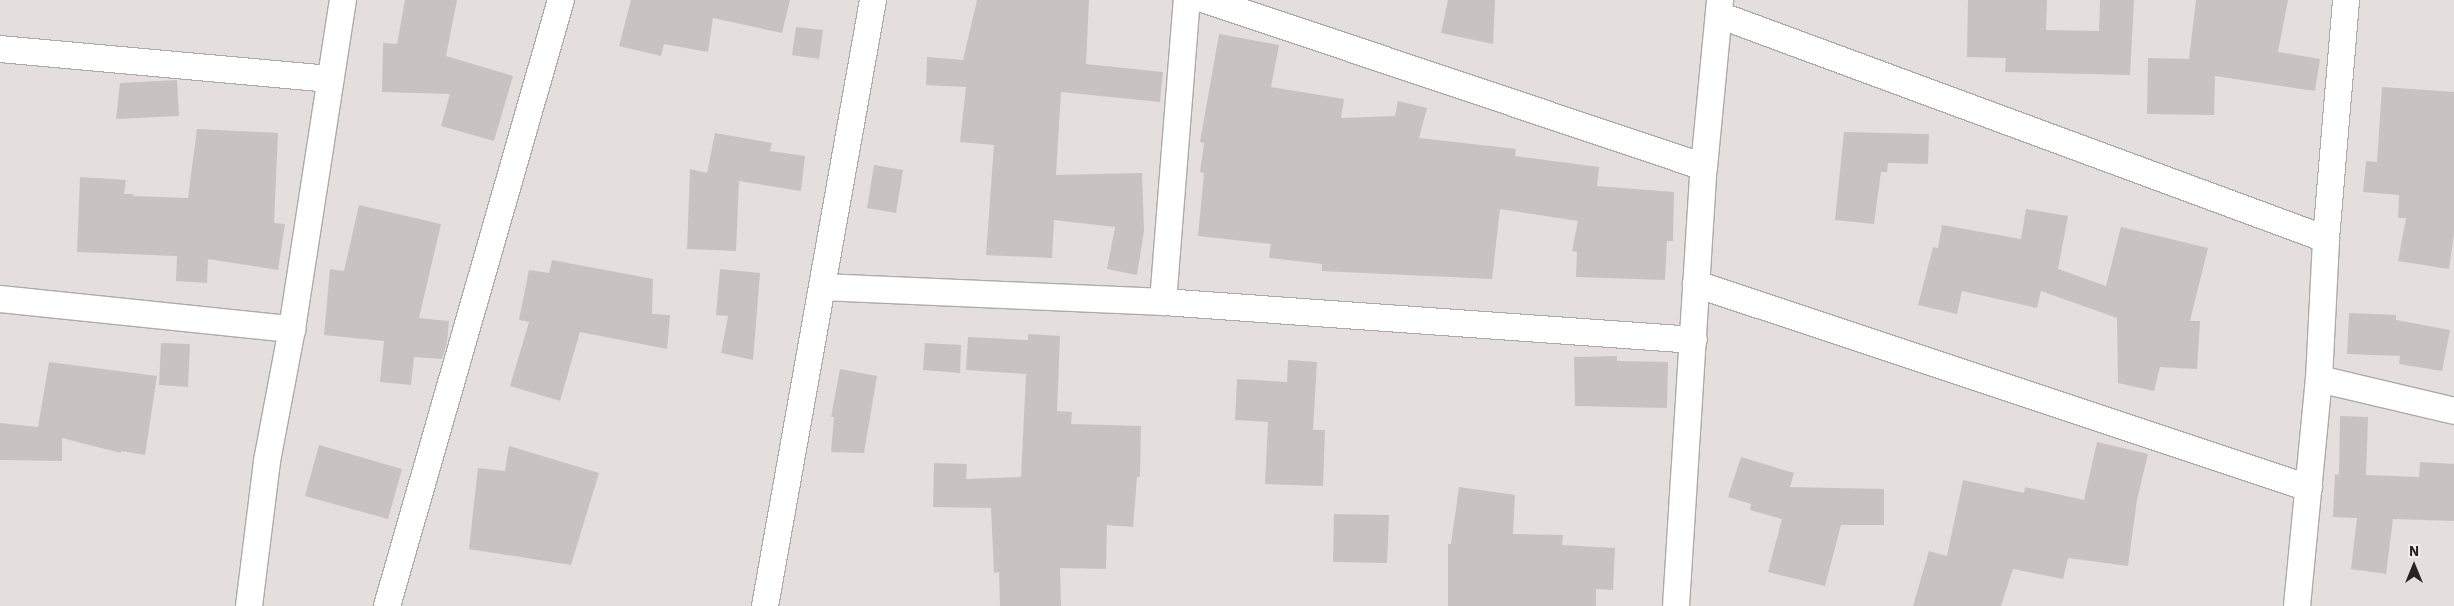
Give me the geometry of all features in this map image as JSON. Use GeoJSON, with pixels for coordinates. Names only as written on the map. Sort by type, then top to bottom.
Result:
{"type":"FeatureCollection","features":[{"type":"Feature","properties":{"kind":"street"},"geometry":{"type":"LineString","coordinates":[[249,606],[267,461],[292,329],[343,0]]}},
{"type":"Feature","properties":{"kind":"street"},"geometry":{"type":"LineString","coordinates":[[387,606],[561,0]]}},
{"type":"Feature","properties":{"kind":"street"},"geometry":{"type":"LineString","coordinates":[[765,606],[823,287],[872,0]]}},
{"type":"Feature","properties":{"kind":"street"},"geometry":{"type":"LineString","coordinates":[[1163,302],[1187,0]]}},
{"type":"Feature","properties":{"kind":"street"},"geometry":{"type":"LineString","coordinates":[[1206,0],[1704,167]]}},
{"type":"Feature","properties":{"kind":"street"},"geometry":{"type":"LineString","coordinates":[[2297,606],[2319,379],[2326,239],[2346,0]]}},
{"type":"Feature","properties":{"kind":"street"},"geometry":{"type":"LineString","coordinates":[[1676,606],[1704,167],[1720,8],[2326,239]]}},
{"type":"Feature","properties":{"kind":"street"},"geometry":{"type":"LineString","coordinates":[[0,49],[330,79]]}},
{"type":"Feature","properties":{"kind":"street"},"geometry":{"type":"LineString","coordinates":[[1696,284],[2309,488]]}},
{"type":"Feature","properties":{"kind":"street"},"geometry":{"type":"LineString","coordinates":[[823,287],[1163,302],[1694,340]]}},
{"type":"Feature","properties":{"kind":"street"},"geometry":{"type":"LineString","coordinates":[[0,299],[292,329]]}},
{"type":"Feature","properties":{"kind":"street"},"geometry":{"type":"LineString","coordinates":[[2319,379],[2454,411]]}},
{"type":"Feature","properties":{"kind":"building"},"geometry":{"type":"Polygon","coordinates":[[[405,0],[457,0],[446,56],[513,76],[494,141],[441,126],[450,94],[382,92],[383,43],[397,44],[405,0]]]}},
{"type":"Feature","properties":{"kind":"building"},"geometry":{"type":"Polygon","coordinates":[[[631,0],[790,0],[782,33],[713,18],[708,52],[664,44],[661,56],[619,46],[631,0]]]}},
{"type":"Feature","properties":{"kind":"building"},"geometry":{"type":"Polygon","coordinates":[[[977,0],[1089,0],[1086,64],[1163,72],[1160,102],[1061,92],[1056,175],[1142,173],[1144,231],[1137,275],[1107,269],[1115,227],[1054,220],[1052,258],[986,255],[994,145],[960,142],[966,87],[926,85],[927,57],[963,60],[977,0]]]}},
{"type":"Feature","properties":{"kind":"building"},"geometry":{"type":"Polygon","coordinates":[[[1448,0],[1495,0],[1493,44],[1441,33],[1448,0]]]}},
{"type":"Feature","properties":{"kind":"building"},"geometry":{"type":"Polygon","coordinates":[[[1968,0],[2047,0],[2046,30],[2099,31],[2100,0],[2134,0],[2130,75],[2005,72],[2006,58],[1967,57],[1968,0]]]}},
{"type":"Feature","properties":{"kind":"building"},"geometry":{"type":"Polygon","coordinates":[[[2196,0],[2288,0],[2278,52],[2320,59],[2315,91],[2215,76],[2214,115],[2147,114],[2148,58],[2189,59],[2196,0]]]}},
{"type":"Feature","properties":{"kind":"building"},"geometry":{"type":"Polygon","coordinates":[[[796,27],[823,30],[819,59],[792,55],[796,27]]]}},
{"type":"Feature","properties":{"kind":"building"},"geometry":{"type":"Polygon","coordinates":[[[1219,34],[1279,45],[1271,87],[1344,99],[1341,118],[1395,116],[1398,101],[1427,108],[1419,138],[1516,149],[1515,156],[1599,167],[1597,186],[1674,192],[1673,241],[1667,241],[1665,280],[1576,277],[1577,252],[1572,251],[1578,221],[1500,209],[1492,279],[1322,271],[1322,264],[1269,258],[1271,244],[1198,236],[1204,173],[1200,172],[1204,143],[1200,142],[1219,34]]]}},
{"type":"Feature","properties":{"kind":"building"},"geometry":{"type":"Polygon","coordinates":[[[177,80],[179,116],[116,119],[120,83],[177,80]]]}},
{"type":"Feature","properties":{"kind":"building"},"geometry":{"type":"Polygon","coordinates":[[[2382,87],[2454,92],[2454,234],[2449,269],[2398,261],[2406,218],[2398,218],[2399,195],[2363,192],[2366,161],[2377,162],[2382,87]]]}},
{"type":"Feature","properties":{"kind":"building"},"geometry":{"type":"Polygon","coordinates":[[[197,129],[278,133],[274,223],[285,224],[278,270],[208,259],[207,283],[176,281],[177,256],[77,252],[80,177],[126,180],[124,194],[133,194],[133,196],[188,198],[197,129]]]}},
{"type":"Feature","properties":{"kind":"building"},"geometry":{"type":"Polygon","coordinates":[[[1844,132],[1929,134],[1928,164],[1888,163],[1887,172],[1881,172],[1874,224],[1835,220],[1844,132]]]}},
{"type":"Feature","properties":{"kind":"building"},"geometry":{"type":"Polygon","coordinates":[[[715,133],[772,143],[770,151],[805,156],[801,191],[739,181],[736,251],[687,249],[690,169],[707,173],[715,133]]]}},
{"type":"Feature","properties":{"kind":"building"},"geometry":{"type":"Polygon","coordinates":[[[874,165],[903,170],[896,213],[867,208],[874,165]]]}},
{"type":"Feature","properties":{"kind":"building"},"geometry":{"type":"Polygon","coordinates":[[[359,205],[441,224],[419,318],[449,321],[447,342],[442,359],[414,357],[411,385],[380,382],[384,341],[324,335],[330,269],[344,271],[359,205]]]}},
{"type":"Feature","properties":{"kind":"building"},"geometry":{"type":"Polygon","coordinates":[[[2026,209],[2068,216],[2058,269],[2106,286],[2121,227],[2208,248],[2190,321],[2200,321],[2197,369],[2160,367],[2154,391],[2118,383],[2117,318],[2041,291],[2037,308],[1962,291],[1957,314],[1918,305],[1933,247],[1938,248],[1942,225],[2021,239],[2026,209]]]}},
{"type":"Feature","properties":{"kind":"building"},"geometry":{"type":"Polygon","coordinates":[[[552,260],[653,279],[652,314],[670,315],[667,349],[580,332],[560,401],[510,386],[529,322],[519,320],[529,270],[549,273],[552,260]]]}},
{"type":"Feature","properties":{"kind":"building"},"geometry":{"type":"Polygon","coordinates":[[[720,269],[760,273],[753,360],[721,353],[728,316],[716,315],[720,269]]]}},
{"type":"Feature","properties":{"kind":"building"},"geometry":{"type":"Polygon","coordinates":[[[2349,313],[2396,315],[2396,320],[2450,330],[2442,371],[2399,364],[2400,356],[2347,354],[2349,313]]]}},
{"type":"Feature","properties":{"kind":"building"},"geometry":{"type":"Polygon","coordinates":[[[1028,334],[1060,336],[1057,411],[1072,412],[1071,424],[1141,426],[1140,477],[1137,477],[1133,527],[1107,525],[1106,569],[1060,568],[1061,606],[1000,606],[999,572],[994,573],[991,508],[933,507],[934,463],[967,464],[966,479],[1021,477],[1026,374],[966,370],[968,337],[1028,340],[1028,334]]]}},
{"type":"Feature","properties":{"kind":"building"},"geometry":{"type":"Polygon","coordinates":[[[161,343],[190,344],[188,387],[159,385],[161,343]]]}},
{"type":"Feature","properties":{"kind":"building"},"geometry":{"type":"Polygon","coordinates":[[[925,343],[961,345],[960,373],[923,370],[925,343]]]}},
{"type":"Feature","properties":{"kind":"building"},"geometry":{"type":"Polygon","coordinates":[[[1617,356],[1617,361],[1668,362],[1667,408],[1575,406],[1574,357],[1617,356]]]}},
{"type":"Feature","properties":{"kind":"building"},"geometry":{"type":"Polygon","coordinates":[[[1288,360],[1317,362],[1313,430],[1325,430],[1323,486],[1265,484],[1268,422],[1235,420],[1237,379],[1287,382],[1288,360]]]}},
{"type":"Feature","properties":{"kind":"building"},"geometry":{"type":"Polygon","coordinates":[[[49,362],[157,376],[145,455],[121,451],[121,453],[62,438],[62,461],[0,460],[0,423],[38,427],[49,362]]]}},
{"type":"Feature","properties":{"kind":"building"},"geometry":{"type":"Polygon","coordinates":[[[840,369],[877,376],[864,453],[831,452],[834,417],[831,417],[840,369]]]}},
{"type":"Feature","properties":{"kind":"building"},"geometry":{"type":"Polygon","coordinates":[[[2340,416],[2368,417],[2366,475],[2419,477],[2420,462],[2454,464],[2454,521],[2393,519],[2386,574],[2351,569],[2357,518],[2333,517],[2335,474],[2339,475],[2340,416]]]}},
{"type":"Feature","properties":{"kind":"building"},"geometry":{"type":"Polygon","coordinates":[[[2097,442],[2148,454],[2137,500],[2128,566],[2068,558],[2063,579],[2013,569],[2001,606],[1913,606],[1929,551],[1947,556],[1963,480],[2024,493],[2025,487],[2084,500],[2097,442]]]}},
{"type":"Feature","properties":{"kind":"building"},"geometry":{"type":"Polygon","coordinates":[[[319,445],[402,469],[388,519],[305,496],[319,445]]]}},
{"type":"Feature","properties":{"kind":"building"},"geometry":{"type":"Polygon","coordinates":[[[509,446],[599,473],[571,565],[469,549],[478,468],[505,471],[509,446]]]}},
{"type":"Feature","properties":{"kind":"building"},"geometry":{"type":"Polygon","coordinates":[[[1741,457],[1794,473],[1790,487],[1884,489],[1884,525],[1841,525],[1825,586],[1768,572],[1782,519],[1750,510],[1751,504],[1728,497],[1741,457]]]}},
{"type":"Feature","properties":{"kind":"building"},"geometry":{"type":"Polygon","coordinates":[[[1459,487],[1515,495],[1513,534],[1563,535],[1562,545],[1615,548],[1613,590],[1596,589],[1596,606],[1448,606],[1448,544],[1451,544],[1459,487]]]}},
{"type":"Feature","properties":{"kind":"building"},"geometry":{"type":"Polygon","coordinates":[[[1334,514],[1389,515],[1387,563],[1333,562],[1334,514]]]}}]}
